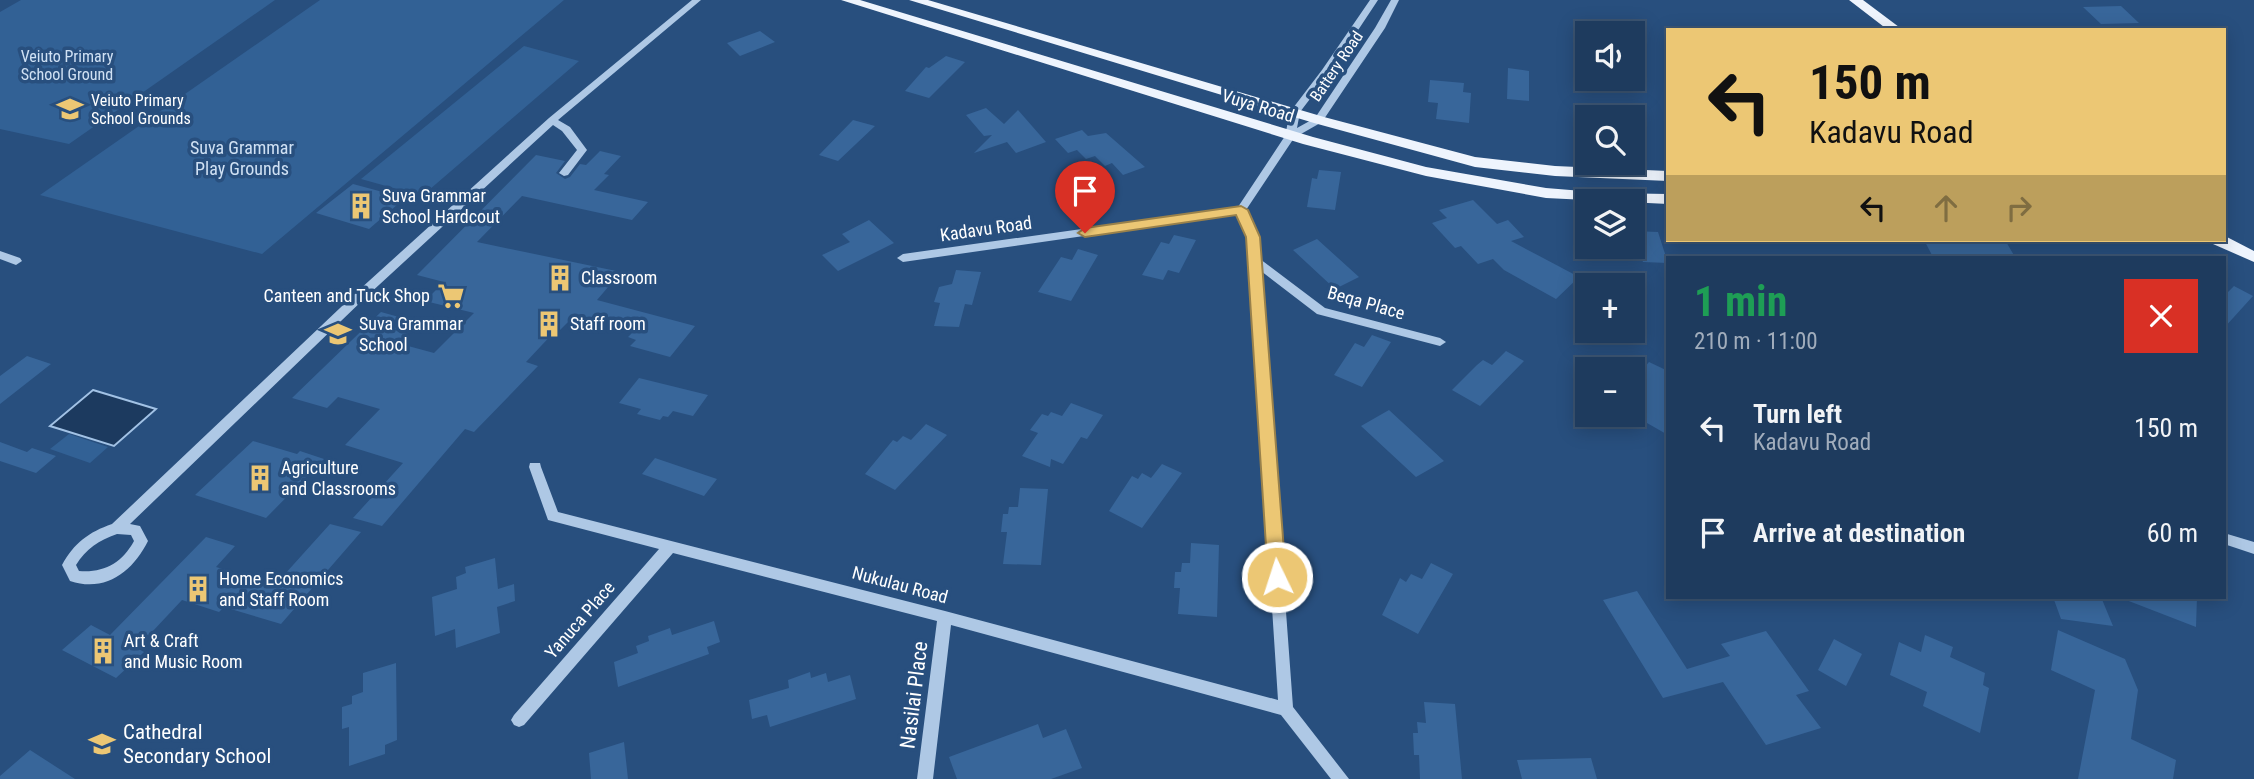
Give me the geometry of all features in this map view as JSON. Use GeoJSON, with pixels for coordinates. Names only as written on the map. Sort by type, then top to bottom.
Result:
{"type":"FeatureCollection","features":[{"type":"Feature","properties":{"kind":"main road","name":"Vuya Road"},"geometry":{"type":"LineString","coordinates":[[847,0],[1290,136],[1467,181],[1560,194],[1666,199]]}},
{"type":"Feature","properties":{"kind":"main road","name":"Vuya Road"},"geometry":{"type":"LineString","coordinates":[[915,0],[1319,120],[1475,162],[1567,172],[1666,176]]}},
{"type":"Feature","properties":{"kind":"main road"},"geometry":{"type":"LineString","coordinates":[[1855,0],[1894,28]]}},
{"type":"Feature","properties":{"kind":"main road"},"geometry":{"type":"LineString","coordinates":[[2223,242],[2254,257]]}},
{"type":"Feature","properties":{"kind":"street"},"geometry":{"type":"LineString","coordinates":[[117,528],[135,530],[141,541],[134,557],[115,572],[93,579],[75,577],[69,565],[77,549],[96,534],[117,528],[362,293],[552,120],[697,0]]}},
{"type":"Feature","properties":{"kind":"street"},"geometry":{"type":"LineString","coordinates":[[1371,1],[1394,2]]}},
{"type":"Feature","properties":{"kind":"street","name":"Battery Road"},"geometry":{"type":"LineString","coordinates":[[1295,113],[1326,72],[1371,1]]}},
{"type":"Feature","properties":{"kind":"street","name":"Battery Road"},"geometry":{"type":"LineString","coordinates":[[1290,136],[1319,120],[1380,28],[1394,2]]}},
{"type":"Feature","properties":{"kind":"street"},"geometry":{"type":"LineString","coordinates":[[1295,113],[1290,136],[1241,210],[1253,237],[1286,709],[1341,779]]}},
{"type":"Feature","properties":{"kind":"street"},"geometry":{"type":"LineString","coordinates":[[552,120],[566,129],[582,150],[564,173]]}},
{"type":"Feature","properties":{"kind":"street","name":"Kadavu Road"},"geometry":{"type":"LineString","coordinates":[[903,258],[1241,210]]}},
{"type":"Feature","properties":{"kind":"street"},"geometry":{"type":"LineString","coordinates":[[0,255],[16,261]]}},
{"type":"Feature","properties":{"kind":"street","name":"Beqa Place"},"geometry":{"type":"LineString","coordinates":[[1255,261],[1321,311],[1440,342]]}},
{"type":"Feature","properties":{"kind":"street","name":"Nukulau Road"},"geometry":{"type":"LineString","coordinates":[[535,467],[553,516],[945,617],[1286,709]]}},
{"type":"Feature","properties":{"kind":"street"},"geometry":{"type":"LineString","coordinates":[[2226,539],[2254,548]]}},
{"type":"Feature","properties":{"kind":"street","name":"Yanuca Place"},"geometry":{"type":"LineString","coordinates":[[519,720],[671,545]]}},
{"type":"Feature","properties":{"kind":"street","name":"Nasilai Place"},"geometry":{"type":"LineString","coordinates":[[925,779],[945,617]]}},
{"type":"Feature","properties":{"kind":"green space","name":"Veiuto Primary School Ground"},"geometry":{"type":"Polygon","coordinates":[[[21,0],[275,0],[69,144],[0,129],[0,12],[21,0]]]}},
{"type":"Feature","properties":{"kind":"green space","name":"Suva Grammar Play Grounds"},"geometry":{"type":"Polygon","coordinates":[[[320,0],[564,0],[262,254],[40,195],[320,0]]]}},
{"type":"Feature","properties":{"kind":"green space"},"geometry":{"type":"Polygon","coordinates":[[[524,46],[579,61],[422,196],[361,179],[524,46]]]}},
{"type":"Feature","properties":{"kind":"green space"},"geometry":{"type":"Polygon","coordinates":[[[69,434],[108,447],[90,463],[50,449],[69,434]]]}},
{"type":"Feature","properties":{"kind":"shaded area"},"geometry":{"type":"Polygon","coordinates":[[[93,390],[156,409],[114,446],[50,426],[93,390]]]}},
{"type":"Feature","properties":{"kind":"building"},"geometry":{"type":"Polygon","coordinates":[[[2121,6],[2139,23],[2101,24],[2083,7],[2121,6]]]}},
{"type":"Feature","properties":{"kind":"building"},"geometry":{"type":"Polygon","coordinates":[[[760,31],[775,42],[740,56],[727,43],[760,31]]]}},
{"type":"Feature","properties":{"kind":"building"},"geometry":{"type":"Polygon","coordinates":[[[946,56],[965,62],[929,98],[905,91],[926,67],[929,68],[946,56]]]}},
{"type":"Feature","properties":{"kind":"building"},"geometry":{"type":"Polygon","coordinates":[[[1508,68],[1529,71],[1529,101],[1507,99],[1508,68]]]}},
{"type":"Feature","properties":{"kind":"building"},"geometry":{"type":"Polygon","coordinates":[[[1430,80],[1464,83],[1463,92],[1471,93],[1469,123],[1436,119],[1438,103],[1428,102],[1430,80]]]}},
{"type":"Feature","properties":{"kind":"building"},"geometry":{"type":"Polygon","coordinates":[[[986,108],[1004,124],[1018,110],[1046,142],[1016,153],[1007,142],[974,153],[992,135],[984,136],[966,115],[986,108]]]}},
{"type":"Feature","properties":{"kind":"building"},"geometry":{"type":"Polygon","coordinates":[[[853,120],[875,126],[838,161],[819,155],[853,120]]]}},
{"type":"Feature","properties":{"kind":"building"},"geometry":{"type":"Polygon","coordinates":[[[1082,130],[1088,136],[1106,133],[1145,167],[1123,175],[1112,163],[1105,166],[1095,156],[1086,159],[1077,150],[1068,153],[1055,139],[1082,130]]]}},
{"type":"Feature","properties":{"kind":"building"},"geometry":{"type":"Polygon","coordinates":[[[600,151],[621,156],[604,174],[609,175],[594,190],[648,202],[632,220],[522,196],[477,242],[621,272],[597,300],[695,326],[670,357],[630,346],[636,340],[628,337],[634,331],[583,316],[580,320],[572,318],[559,331],[556,330],[526,362],[538,366],[474,432],[465,429],[382,526],[353,518],[403,463],[345,445],[380,409],[338,397],[327,408],[292,398],[381,312],[406,319],[395,330],[407,334],[397,343],[434,353],[474,313],[425,301],[444,282],[417,275],[536,155],[565,161],[556,173],[565,179],[570,177],[580,164],[586,165],[600,151]]]}},
{"type":"Feature","properties":{"kind":"building"},"geometry":{"type":"Polygon","coordinates":[[[1319,170],[1341,172],[1335,210],[1307,207],[1312,178],[1317,179],[1319,170]]]}},
{"type":"Feature","properties":{"kind":"building","name":"Suva Grammar School Hardcout"},"geometry":{"type":"Polygon","coordinates":[[[353,184],[405,198],[369,229],[316,213],[353,184]]]}},
{"type":"Feature","properties":{"kind":"building"},"geometry":{"type":"Polygon","coordinates":[[[1473,200],[1497,224],[1508,220],[1524,237],[1511,241],[1575,275],[1575,281],[1556,299],[1504,270],[1493,259],[1478,264],[1461,246],[1455,248],[1432,223],[1447,218],[1439,210],[1473,200]]]}},
{"type":"Feature","properties":{"kind":"building"},"geometry":{"type":"Polygon","coordinates":[[[869,220],[894,243],[838,271],[822,255],[850,242],[842,234],[869,220]]]}},
{"type":"Feature","properties":{"kind":"building"},"geometry":{"type":"Polygon","coordinates":[[[1645,231],[1658,232],[1666,263],[1643,262],[1645,231]]]}},
{"type":"Feature","properties":{"kind":"building"},"geometry":{"type":"Polygon","coordinates":[[[1174,235],[1196,240],[1179,273],[1168,270],[1163,280],[1142,275],[1161,242],[1169,244],[1174,235]]]}},
{"type":"Feature","properties":{"kind":"building"},"geometry":{"type":"Polygon","coordinates":[[[1317,239],[1359,277],[1335,289],[1293,250],[1317,239]]]}},
{"type":"Feature","properties":{"kind":"building"},"geometry":{"type":"Polygon","coordinates":[[[1925,242],[2006,242],[2014,256],[1932,256],[1925,242]]]}},
{"type":"Feature","properties":{"kind":"building"},"geometry":{"type":"Polygon","coordinates":[[[1078,249],[1098,255],[1071,301],[1038,292],[1061,257],[1072,260],[1078,249]]]}},
{"type":"Feature","properties":{"kind":"building"},"geometry":{"type":"Polygon","coordinates":[[[956,270],[981,272],[972,305],[965,304],[959,327],[934,326],[940,303],[934,302],[939,287],[952,284],[956,270]]]}},
{"type":"Feature","properties":{"kind":"building"},"geometry":{"type":"Polygon","coordinates":[[[2234,286],[2253,296],[2226,326],[2226,294],[2234,286]]]}},
{"type":"Feature","properties":{"kind":"building"},"geometry":{"type":"Polygon","coordinates":[[[1372,335],[1391,342],[1362,387],[1334,375],[1355,343],[1364,347],[1372,335]]]}},
{"type":"Feature","properties":{"kind":"building"},"geometry":{"type":"Polygon","coordinates":[[[1506,351],[1524,361],[1480,406],[1452,390],[1483,360],[1492,365],[1506,351]]]}},
{"type":"Feature","properties":{"kind":"building"},"geometry":{"type":"Polygon","coordinates":[[[27,356],[51,364],[0,404],[0,376],[27,356]]]}},
{"type":"Feature","properties":{"kind":"building"},"geometry":{"type":"Polygon","coordinates":[[[1649,362],[1666,370],[1666,434],[1645,422],[1645,367],[1649,362]]]}},
{"type":"Feature","properties":{"kind":"building"},"geometry":{"type":"Polygon","coordinates":[[[639,378],[708,395],[693,416],[673,411],[660,420],[637,414],[641,409],[619,403],[639,378]]]}},
{"type":"Feature","properties":{"kind":"building"},"geometry":{"type":"Polygon","coordinates":[[[1071,403],[1103,415],[1087,439],[1081,437],[1063,464],[1051,459],[1050,467],[1022,456],[1038,433],[1030,430],[1042,414],[1048,416],[1051,412],[1062,416],[1071,403]]]}},
{"type":"Feature","properties":{"kind":"building"},"geometry":{"type":"Polygon","coordinates":[[[1389,410],[1444,461],[1416,477],[1361,426],[1389,410]]]}},
{"type":"Feature","properties":{"kind":"building"},"geometry":{"type":"Polygon","coordinates":[[[926,424],[947,435],[895,490],[865,474],[893,440],[897,442],[903,436],[911,440],[926,424]]]}},
{"type":"Feature","properties":{"kind":"building","name":"Agriculture and Classrooms"},"geometry":{"type":"Polygon","coordinates":[[[253,441],[324,459],[266,518],[195,495],[253,441]]]}},
{"type":"Feature","properties":{"kind":"building"},"geometry":{"type":"Polygon","coordinates":[[[0,442],[27,452],[32,448],[56,456],[36,473],[0,461],[0,442]]]}},
{"type":"Feature","properties":{"kind":"building"},"geometry":{"type":"Polygon","coordinates":[[[655,458],[717,479],[704,496],[642,474],[655,458]]]}},
{"type":"Feature","properties":{"kind":"building"},"geometry":{"type":"Polygon","coordinates":[[[1162,464],[1182,473],[1142,528],[1109,511],[1132,476],[1138,479],[1142,473],[1151,478],[1162,464]]]}},
{"type":"Feature","properties":{"kind":"building"},"geometry":{"type":"Polygon","coordinates":[[[1020,488],[1048,489],[1041,565],[1003,564],[1007,532],[1001,532],[1003,514],[1008,514],[1009,507],[1018,507],[1020,488]]]}},
{"type":"Feature","properties":{"kind":"building"},"geometry":{"type":"Polygon","coordinates":[[[330,524],[361,532],[281,624],[224,607],[219,612],[182,600],[137,648],[144,652],[116,678],[62,650],[91,625],[110,635],[206,537],[235,546],[216,567],[275,585],[330,524]]]}},
{"type":"Feature","properties":{"kind":"building"},"geometry":{"type":"Polygon","coordinates":[[[1191,543],[1219,545],[1217,617],[1178,614],[1180,588],[1174,588],[1175,572],[1181,572],[1182,563],[1190,563],[1191,543]]]}},
{"type":"Feature","properties":{"kind":"building"},"geometry":{"type":"Polygon","coordinates":[[[495,558],[498,589],[514,584],[515,601],[497,607],[500,633],[456,648],[455,629],[435,636],[432,597],[457,589],[456,577],[466,573],[465,567],[495,558]]]}},
{"type":"Feature","properties":{"kind":"building"},"geometry":{"type":"Polygon","coordinates":[[[1431,563],[1453,574],[1418,634],[1382,615],[1400,578],[1406,582],[1411,574],[1422,579],[1431,563]]]}},
{"type":"Feature","properties":{"kind":"building"},"geometry":{"type":"Polygon","coordinates":[[[1637,591],[1687,669],[1730,656],[1721,644],[1766,631],[1809,691],[1796,695],[1821,728],[1766,745],[1723,682],[1663,698],[1603,600],[1637,591]]]}},
{"type":"Feature","properties":{"kind":"building"},"geometry":{"type":"Polygon","coordinates":[[[2054,599],[2102,599],[2113,626],[2061,619],[2054,599]]]}},
{"type":"Feature","properties":{"kind":"building"},"geometry":{"type":"Polygon","coordinates":[[[2124,599],[2197,599],[2196,627],[2124,599]]]}},
{"type":"Feature","properties":{"kind":"building"},"geometry":{"type":"Polygon","coordinates":[[[714,621],[720,642],[707,647],[709,654],[618,687],[614,662],[638,653],[636,646],[649,641],[648,636],[670,628],[672,635],[714,621]]]}},
{"type":"Feature","properties":{"kind":"building"},"geometry":{"type":"Polygon","coordinates":[[[2058,630],[2125,659],[2138,690],[2131,739],[2176,760],[2173,779],[2078,779],[2095,690],[2051,670],[2058,630]]]}},
{"type":"Feature","properties":{"kind":"building"},"geometry":{"type":"Polygon","coordinates":[[[1925,635],[1953,647],[1950,657],[1985,673],[1983,685],[1989,688],[1980,733],[1923,706],[1927,692],[1890,675],[1899,642],[1921,652],[1925,635]]]}},
{"type":"Feature","properties":{"kind":"building"},"geometry":{"type":"Polygon","coordinates":[[[1834,639],[1862,654],[1846,686],[1818,670],[1834,639]]]}},
{"type":"Feature","properties":{"kind":"building"},"geometry":{"type":"Polygon","coordinates":[[[396,663],[397,740],[385,745],[385,754],[349,766],[349,727],[342,729],[342,707],[352,704],[352,696],[363,692],[363,673],[396,663]]]}},
{"type":"Feature","properties":{"kind":"building"},"geometry":{"type":"Polygon","coordinates":[[[810,672],[811,678],[826,673],[828,682],[850,675],[856,699],[770,727],[767,715],[752,719],[749,700],[789,688],[788,680],[810,672]]]}},
{"type":"Feature","properties":{"kind":"building"},"geometry":{"type":"Polygon","coordinates":[[[1424,702],[1455,704],[1462,779],[1420,779],[1419,755],[1414,755],[1413,733],[1418,733],[1417,722],[1426,723],[1424,702]]]}},
{"type":"Feature","properties":{"kind":"building"},"geometry":{"type":"Polygon","coordinates":[[[1038,724],[1043,738],[1066,729],[1082,768],[1051,779],[957,779],[949,757],[1038,724]]]}},
{"type":"Feature","properties":{"kind":"building"},"geometry":{"type":"Polygon","coordinates":[[[624,742],[628,779],[591,779],[589,753],[624,742]]]}},
{"type":"Feature","properties":{"kind":"building"},"geometry":{"type":"Polygon","coordinates":[[[30,750],[75,779],[0,779],[0,776],[30,750]]]}},
{"type":"Feature","properties":{"kind":"building"},"geometry":{"type":"Polygon","coordinates":[[[1591,758],[1597,779],[1522,779],[1517,760],[1591,758]]]}},
{"type":"Feature","properties":{"kind":"place","name":"Veiuto Primary School Grounds"},"geometry":{"type":"Point","coordinates":[70,109]}},
{"type":"Feature","properties":{"kind":"place","name":"Suva Grammar School Hardcout"},"geometry":{"type":"Point","coordinates":[361,206]}},
{"type":"Feature","properties":{"kind":"place","name":"Classroom"},"geometry":{"type":"Point","coordinates":[560,278]}},
{"type":"Feature","properties":{"kind":"place","name":"Canteen and Tuck Shop"},"geometry":{"type":"Point","coordinates":[451,296]}},
{"type":"Feature","properties":{"kind":"place","name":"Staff room"},"geometry":{"type":"Point","coordinates":[549,324]}},
{"type":"Feature","properties":{"kind":"place","name":"Suva Grammar School"},"geometry":{"type":"Point","coordinates":[338,334]}},
{"type":"Feature","properties":{"kind":"place","name":"Agriculture and Classrooms"},"geometry":{"type":"Point","coordinates":[260,478]}},
{"type":"Feature","properties":{"kind":"place","name":"Home Economics and Staff Room"},"geometry":{"type":"Point","coordinates":[198,589]}},
{"type":"Feature","properties":{"kind":"place","name":"Art & Craft and Music Room"},"geometry":{"type":"Point","coordinates":[103,651]}},
{"type":"Feature","properties":{"kind":"place","name":"Cathedral Secondary School"},"geometry":{"type":"Point","coordinates":[102,744]}},
{"type":"Feature","properties":{"kind":"route"},"geometry":{"type":"LineString","coordinates":[[1085,233],[1241,210],[1253,237],[1277,577]]}}]}
